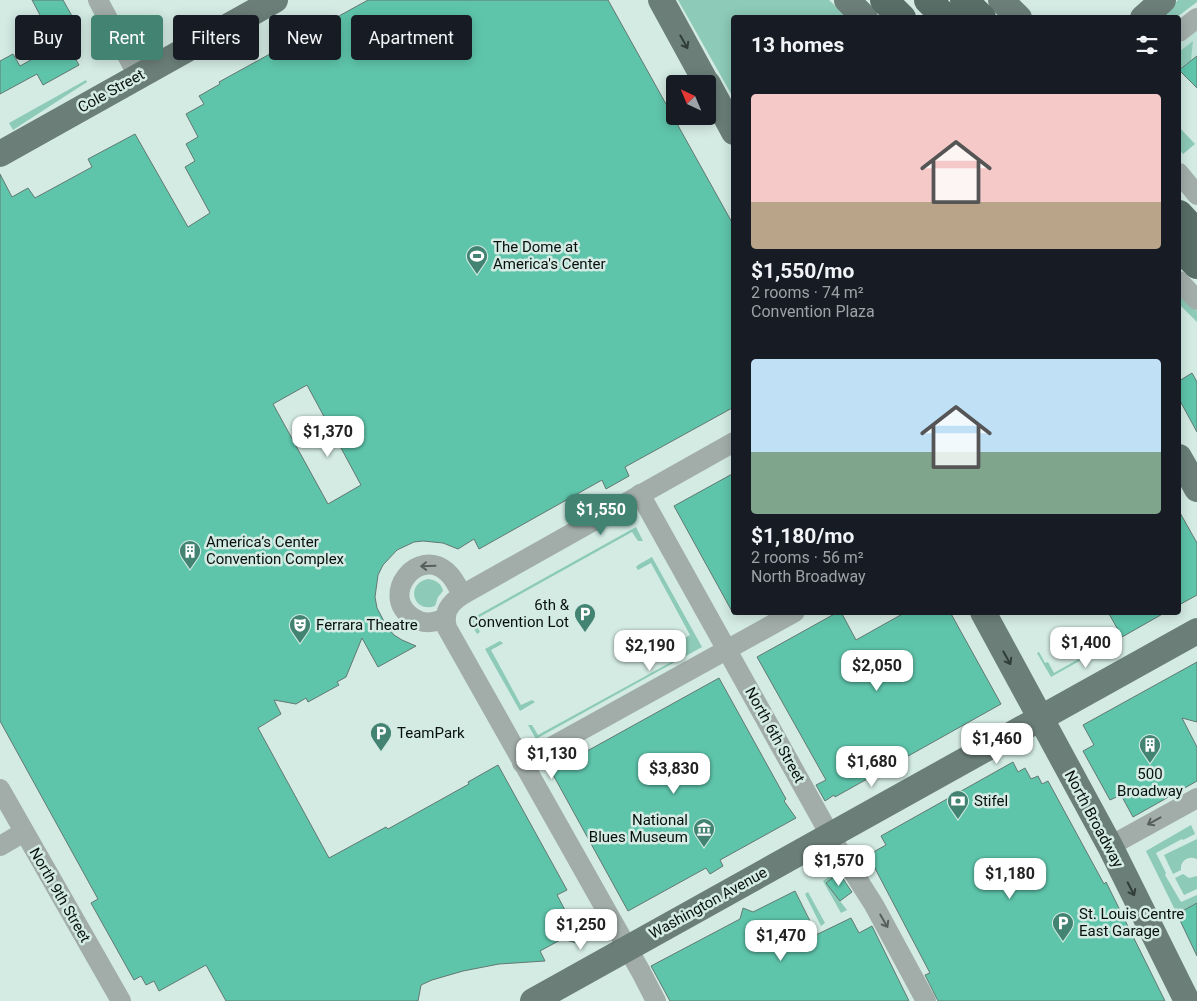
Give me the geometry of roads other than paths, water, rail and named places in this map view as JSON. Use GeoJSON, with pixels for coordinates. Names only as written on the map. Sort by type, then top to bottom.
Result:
{"type":"FeatureCollection","features":[{"type":"Feature","properties":{"kind":"highway"},"geometry":{"type":"LineString","coordinates":[[928,0],[943,15]]}},
{"type":"Feature","properties":{"kind":"highway"},"geometry":{"type":"LineString","coordinates":[[964,0],[979,15]]}},
{"type":"Feature","properties":{"kind":"highway"},"geometry":{"type":"LineString","coordinates":[[1181,216],[1197,233]]}},
{"type":"Feature","properties":{"kind":"highway"},"geometry":{"type":"LineString","coordinates":[[1181,249],[1197,266]]}},
{"type":"Feature","properties":{"kind":"main road","name":"Cole Street"},"geometry":{"type":"LineString","coordinates":[[0,154],[275,0]]}},
{"type":"Feature","properties":{"kind":"main road"},"geometry":{"type":"LineString","coordinates":[[661,0],[702,75]]}},
{"type":"Feature","properties":{"kind":"main road"},"geometry":{"type":"LineString","coordinates":[[847,0],[862,15]]}},
{"type":"Feature","properties":{"kind":"main road"},"geometry":{"type":"LineString","coordinates":[[1001,0],[1016,15]]}},
{"type":"Feature","properties":{"kind":"main road"},"geometry":{"type":"LineString","coordinates":[[1146,15],[1163,0]]}},
{"type":"Feature","properties":{"kind":"main road"},"geometry":{"type":"LineString","coordinates":[[716,100],[731,127]]}},
{"type":"Feature","properties":{"kind":"main road"},"geometry":{"type":"LineString","coordinates":[[1181,460],[1197,489]]}},
{"type":"Feature","properties":{"kind":"main road","name":"North Broadway"},"geometry":{"type":"LineString","coordinates":[[985,615],[1110,846],[1187,1001]]}},
{"type":"Feature","properties":{"kind":"main road","name":"Washington Avenue"},"geometry":{"type":"LineString","coordinates":[[533,1001],[1197,631]]}},
{"type":"Feature","properties":{"kind":"street"},"geometry":{"type":"LineString","coordinates":[[98,0],[138,76]]}},
{"type":"Feature","properties":{"kind":"street"},"geometry":{"type":"LineString","coordinates":[[1181,30],[1197,18]]}},
{"type":"Feature","properties":{"kind":"street"},"geometry":{"type":"LineString","coordinates":[[1181,283],[1197,300]]}},
{"type":"Feature","properties":{"kind":"street"},"geometry":{"type":"LineString","coordinates":[[656,1001],[447,628],[451,607],[640,494],[731,444]]}},
{"type":"Feature","properties":{"kind":"street","name":"North 6th Street"},"geometry":{"type":"LineString","coordinates":[[640,494],[830,835],[874,905],[926,1001]]}},
{"type":"Feature","properties":{"kind":"street"},"geometry":{"type":"LineString","coordinates":[[522,763],[790,615]]}},
{"type":"Feature","properties":{"kind":"street","name":"North 9th Street"},"geometry":{"type":"LineString","coordinates":[[0,789],[115,999]]}},
{"type":"Feature","properties":{"kind":"street"},"geometry":{"type":"LineString","coordinates":[[1110,846],[1197,798]]}},
{"type":"Feature","properties":{"kind":"street"},"geometry":{"type":"LineString","coordinates":[[0,846],[24,832]]}},
{"type":"Feature","properties":{"kind":"place","name":"The Dome at America's Center"},"geometry":{"type":"Point","coordinates":[477,275]}},
{"type":"Feature","properties":{"kind":"place","name":"America’s Center Convention Complex"},"geometry":{"type":"Point","coordinates":[190,570]}},
{"type":"Feature","properties":{"kind":"place","name":"6th & Convention Lot"},"geometry":{"type":"Point","coordinates":[585,633]}},
{"type":"Feature","properties":{"kind":"place","name":"Ferrara Theatre"},"geometry":{"type":"Point","coordinates":[300,644]}},
{"type":"Feature","properties":{"kind":"place","name":"TeamPark"},"geometry":{"type":"Point","coordinates":[381,752]}},
{"type":"Feature","properties":{"kind":"place","name":"500 Broadway"},"geometry":{"type":"Point","coordinates":[1150,764]}},
{"type":"Feature","properties":{"kind":"place","name":"Stifel"},"geometry":{"type":"Point","coordinates":[958,820]}},
{"type":"Feature","properties":{"kind":"place","name":"National Blues Museum"},"geometry":{"type":"Point","coordinates":[704,848]}},
{"type":"Feature","properties":{"kind":"place","name":"St. Louis Centre East Garage"},"geometry":{"type":"Point","coordinates":[1063,942]}}]}
